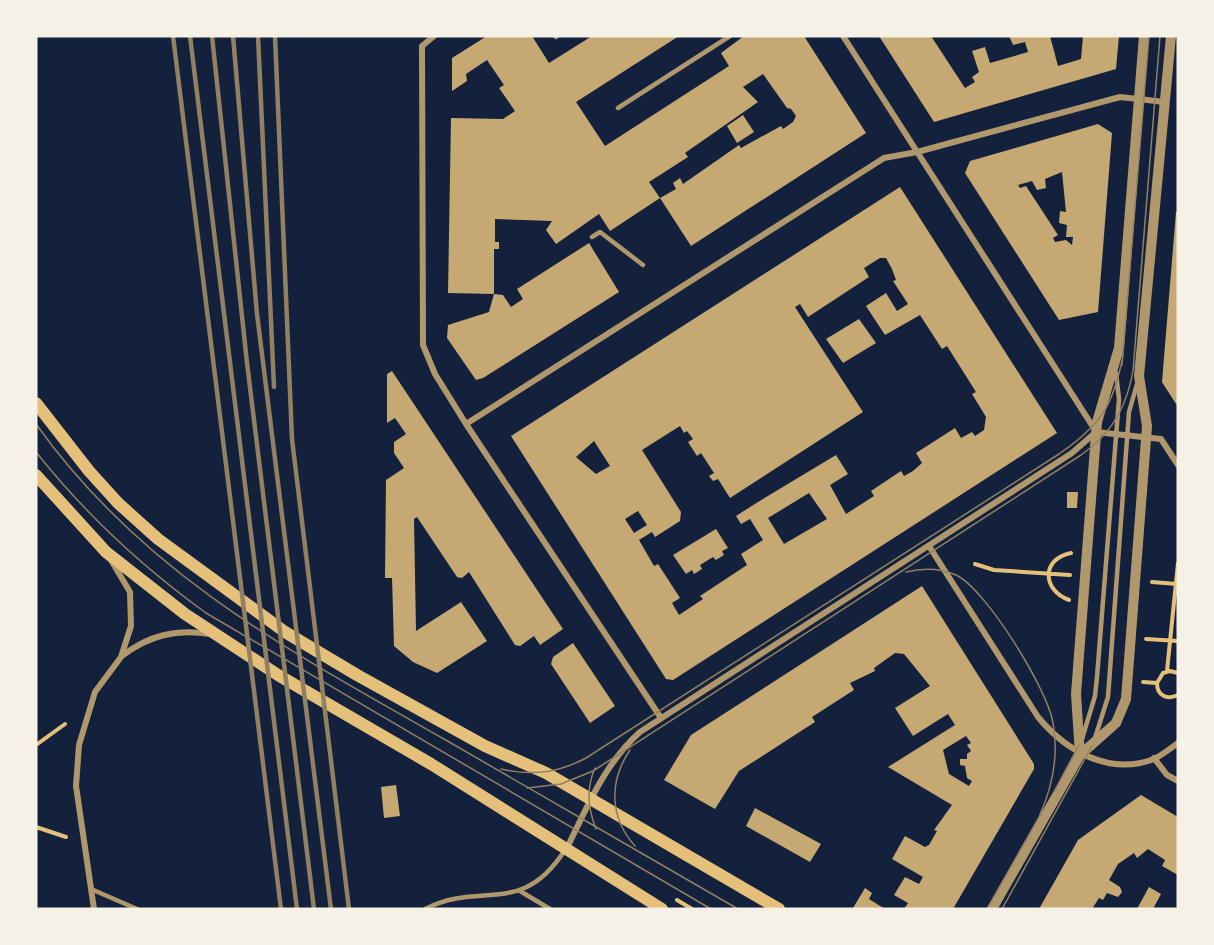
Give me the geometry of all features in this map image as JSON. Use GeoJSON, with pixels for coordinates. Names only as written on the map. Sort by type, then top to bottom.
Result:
{"type":"FeatureCollection","features":[{"type":"Feature","properties":{"kind":"main road"},"geometry":{"type":"LineString","coordinates":[[36,403],[89,471],[118,503],[158,539],[285,632],[485,746],[546,773],[779,909]]}},
{"type":"Feature","properties":{"kind":"main road"},"geometry":{"type":"LineString","coordinates":[[36,475],[106,552],[159,595],[216,635],[567,848],[662,909]]}},
{"type":"Feature","properties":{"kind":"street"},"geometry":{"type":"LineString","coordinates":[[843,36],[1096,432]]}},
{"type":"Feature","properties":{"kind":"street"},"geometry":{"type":"LineString","coordinates":[[992,909],[1080,750],[1076,694],[1096,432],[1100,407],[1115,367],[1119,348],[1144,36]]}},
{"type":"Feature","properties":{"kind":"street"},"geometry":{"type":"LineString","coordinates":[[1080,750],[1092,746],[1116,723],[1126,699],[1147,437],[1147,417],[1139,376],[1171,36]]}},
{"type":"Feature","properties":{"kind":"street"},"geometry":{"type":"LineString","coordinates":[[430,37],[422,46],[420,303],[423,345],[435,374],[466,424],[661,718]]}},
{"type":"Feature","properties":{"kind":"street"},"geometry":{"type":"LineString","coordinates":[[466,424],[885,158],[917,152],[1120,97],[1165,102]]}},
{"type":"Feature","properties":{"kind":"street"},"geometry":{"type":"LineString","coordinates":[[567,848],[604,773],[622,749],[661,718],[1072,453],[1096,432],[1161,439],[1178,465]]}},
{"type":"Feature","properties":{"kind":"street"},"geometry":{"type":"LineString","coordinates":[[929,546],[1038,717],[1055,737],[1080,750],[1120,764],[1155,758],[1178,743]]}},
{"type":"Feature","properties":{"kind":"street"},"geometry":{"type":"LineString","coordinates":[[106,552],[130,592],[131,626],[121,657]]}},
{"type":"Feature","properties":{"kind":"street"},"geometry":{"type":"LineString","coordinates":[[94,909],[76,786],[79,745],[95,692],[121,657],[141,643],[163,634],[182,631],[216,635]]}},
{"type":"Feature","properties":{"kind":"street"},"geometry":{"type":"LineString","coordinates":[[1155,758],[1167,775],[1178,781]]}},
{"type":"Feature","properties":{"kind":"lane"},"geometry":{"type":"LineString","coordinates":[[618,108],[730,36]]}},
{"type":"Feature","properties":{"kind":"lane"},"geometry":{"type":"LineString","coordinates":[[592,237],[600,232],[644,265]]}},
{"type":"Feature","properties":{"kind":"lane"},"geometry":{"type":"LineString","coordinates":[[1080,750],[1095,696],[1119,399],[1115,367]]}},
{"type":"Feature","properties":{"kind":"lane"},"geometry":{"type":"LineString","coordinates":[[1092,746],[1108,697],[1130,412],[1139,376]]}},
{"type":"Feature","properties":{"kind":"lane"},"geometry":{"type":"LineString","coordinates":[[425,909],[440,901],[520,891],[545,877],[567,848]]}},
{"type":"Feature","properties":{"kind":"lane"},"geometry":{"type":"LineString","coordinates":[[91,889],[137,909]]}},
{"type":"Feature","properties":{"kind":"lane"},"geometry":{"type":"LineString","coordinates":[[520,891],[550,909]]}},
{"type":"Feature","properties":{"kind":"path"},"geometry":{"type":"LineString","coordinates":[[1072,601],[1056,593],[1047,580],[1047,573],[1055,559],[1065,554],[1076,554]]}},
{"type":"Feature","properties":{"kind":"path"},"geometry":{"type":"LineString","coordinates":[[1167,671],[1178,563]]}},
{"type":"Feature","properties":{"kind":"path"},"geometry":{"type":"LineString","coordinates":[[975,564],[994,570],[1074,575]]}},
{"type":"Feature","properties":{"kind":"path"},"geometry":{"type":"LineString","coordinates":[[1148,582],[1177,584]]}},
{"type":"Feature","properties":{"kind":"path"},"geometry":{"type":"LineString","coordinates":[[1143,639],[1178,641]]}},
{"type":"Feature","properties":{"kind":"path"},"geometry":{"type":"LineString","coordinates":[[1178,673],[1167,671],[1161,675],[1157,683],[1158,691],[1163,696],[1178,697]]}},
{"type":"Feature","properties":{"kind":"path"},"geometry":{"type":"LineString","coordinates":[[1139,681],[1157,683]]}},
{"type":"Feature","properties":{"kind":"path"},"geometry":{"type":"LineString","coordinates":[[36,745],[65,724]]}},
{"type":"Feature","properties":{"kind":"path"},"geometry":{"type":"LineString","coordinates":[[36,827],[66,837]]}},
{"type":"Feature","properties":{"kind":"building"},"geometry":{"type":"Polygon","coordinates":[[[487,36],[532,36],[549,63],[592,36],[679,36],[576,102],[605,146],[729,66],[721,53],[744,36],[804,36],[866,133],[691,246],[660,198],[610,231],[599,214],[556,244],[546,230],[552,221],[495,219],[495,242],[499,242],[499,249],[494,249],[494,294],[448,293],[451,118],[503,119],[515,111],[499,88],[504,85],[487,60],[466,74],[467,81],[452,91],[452,58],[487,36]],[[763,74],[743,87],[758,102],[685,153],[688,157],[649,182],[660,198],[676,189],[673,183],[680,178],[683,184],[739,145],[741,148],[793,122],[796,116],[791,109],[787,108],[763,74]]]}},
{"type":"Feature","properties":{"kind":"building"},"geometry":{"type":"Polygon","coordinates":[[[879,36],[931,36],[965,88],[975,82],[972,77],[979,72],[972,51],[985,47],[990,63],[1028,52],[1025,42],[1013,45],[1009,36],[1050,36],[1058,66],[1081,59],[1083,36],[1119,36],[1116,69],[934,122],[879,36]]]}},
{"type":"Feature","properties":{"kind":"building"},"geometry":{"type":"Polygon","coordinates":[[[743,115],[754,132],[737,143],[727,126],[743,115]]]}},
{"type":"Feature","properties":{"kind":"building"},"geometry":{"type":"Polygon","coordinates":[[[1098,124],[1112,133],[1098,312],[1059,320],[965,173],[970,161],[1098,124]],[[1062,172],[1045,179],[1046,188],[1037,190],[1032,181],[1018,185],[1020,188],[1026,186],[1058,235],[1053,238],[1055,242],[1066,240],[1072,245],[1073,237],[1066,237],[1067,225],[1059,223],[1060,211],[1066,212],[1062,172]]]}},
{"type":"Feature","properties":{"kind":"building"},"geometry":{"type":"Polygon","coordinates":[[[900,187],[1057,433],[673,680],[666,679],[511,436],[900,187]],[[880,258],[864,268],[869,277],[808,317],[800,304],[795,307],[863,412],[730,498],[718,479],[713,481],[709,476],[714,473],[701,453],[697,456],[688,442],[693,439],[687,431],[684,433],[680,426],[642,450],[681,512],[680,521],[655,537],[652,532],[639,540],[654,566],[658,564],[680,598],[672,603],[679,615],[703,599],[700,596],[747,565],[741,554],[763,540],[750,519],[741,524],[736,516],[758,502],[836,455],[848,474],[830,485],[846,514],[874,496],[871,491],[901,471],[904,476],[913,471],[922,463],[916,453],[955,428],[961,438],[972,432],[975,436],[984,430],[986,417],[972,394],[976,392],[947,346],[942,349],[920,315],[885,335],[866,306],[886,293],[897,311],[908,304],[893,281],[896,280],[886,258],[880,258]],[[594,441],[576,457],[596,474],[610,466],[594,441]],[[809,493],[768,518],[784,544],[827,519],[809,493]],[[638,511],[625,519],[634,533],[647,525],[638,511]]]}},
{"type":"Feature","properties":{"kind":"building"},"geometry":{"type":"Polygon","coordinates":[[[1176,212],[1178,212],[1178,407],[1162,382],[1176,212]]]}},
{"type":"Feature","properties":{"kind":"building"},"geometry":{"type":"Polygon","coordinates":[[[589,243],[619,292],[483,378],[476,380],[447,338],[448,325],[489,312],[494,294],[503,295],[511,307],[523,299],[517,289],[589,243]]]}},
{"type":"Feature","properties":{"kind":"building"},"geometry":{"type":"Polygon","coordinates":[[[859,319],[876,343],[843,363],[826,339],[859,319]]]}},
{"type":"Feature","properties":{"kind":"building"},"geometry":{"type":"Polygon","coordinates":[[[392,371],[563,629],[540,645],[534,636],[520,646],[515,645],[469,572],[462,578],[457,577],[417,517],[414,519],[416,631],[461,602],[487,641],[437,673],[413,662],[394,646],[392,578],[385,578],[386,480],[404,468],[394,453],[394,442],[406,434],[395,418],[387,423],[387,374],[392,371]]]}},
{"type":"Feature","properties":{"kind":"building"},"geometry":{"type":"Polygon","coordinates":[[[1067,492],[1078,492],[1077,508],[1067,508],[1067,492]]]}},
{"type":"Feature","properties":{"kind":"building"},"geometry":{"type":"Polygon","coordinates":[[[716,529],[728,548],[722,551],[724,555],[716,560],[713,557],[700,565],[702,569],[694,574],[692,570],[686,574],[673,555],[716,529]]]}},
{"type":"Feature","properties":{"kind":"building"},"geometry":{"type":"Polygon","coordinates":[[[922,586],[1034,764],[1034,769],[953,909],[904,909],[908,903],[894,895],[905,877],[919,884],[923,877],[892,859],[905,836],[925,847],[929,845],[937,831],[934,830],[952,805],[888,767],[955,725],[948,714],[913,736],[895,708],[930,686],[904,654],[895,653],[874,668],[875,671],[850,683],[854,690],[812,717],[815,722],[739,771],[715,809],[664,780],[691,735],[922,586]],[[966,736],[943,750],[949,774],[969,786],[972,781],[967,778],[965,766],[960,765],[960,759],[967,759],[967,754],[971,751],[967,745],[971,743],[966,736]]]}},
{"type":"Feature","properties":{"kind":"building"},"geometry":{"type":"Polygon","coordinates":[[[573,643],[615,706],[590,723],[551,664],[553,657],[573,643]]]}},
{"type":"Feature","properties":{"kind":"building"},"geometry":{"type":"Polygon","coordinates":[[[396,785],[400,816],[384,818],[381,787],[396,785]]]}},
{"type":"Feature","properties":{"kind":"building"},"geometry":{"type":"Polygon","coordinates":[[[1141,795],[1178,817],[1178,875],[1162,866],[1165,860],[1148,849],[1137,858],[1134,853],[1118,864],[1109,880],[1120,887],[1122,892],[1118,897],[1107,893],[1103,900],[1099,898],[1092,909],[1039,909],[1078,840],[1141,795]]]}},
{"type":"Feature","properties":{"kind":"building"},"geometry":{"type":"Polygon","coordinates":[[[755,808],[821,844],[810,862],[746,826],[755,808]]]}},
{"type":"Feature","properties":{"kind":"building"},"geometry":{"type":"Polygon","coordinates":[[[1149,887],[1161,894],[1153,909],[1137,909],[1149,887]]]}},
{"type":"Feature","properties":{"kind":"building"},"geometry":{"type":"Polygon","coordinates":[[[865,888],[872,893],[869,899],[885,909],[853,908],[865,888]]]}},
{"type":"Feature","properties":{"kind":"tram line"},"geometry":{"type":"LineString","coordinates":[[1122,365],[1149,36]]}},
{"type":"Feature","properties":{"kind":"tram line"},"geometry":{"type":"LineString","coordinates":[[1133,371],[1160,36]]}},
{"type":"Feature","properties":{"kind":"tram line"},"geometry":{"type":"LineString","coordinates":[[501,769],[545,772],[586,758],[1059,454],[1085,433],[1103,413],[1115,388],[1123,356]]}},
{"type":"Feature","properties":{"kind":"tram line"},"geometry":{"type":"LineString","coordinates":[[527,788],[561,784],[593,771],[1081,455],[1102,437],[1118,416],[1128,392],[1134,365]]}},
{"type":"Feature","properties":{"kind":"tram line"},"geometry":{"type":"LineString","coordinates":[[36,424],[78,477],[123,524],[171,566],[222,604],[330,674],[738,909]]}},
{"type":"Feature","properties":{"kind":"tram line"},"geometry":{"type":"LineString","coordinates":[[36,452],[115,538],[159,577],[206,613],[711,909]]}},
{"type":"Feature","properties":{"kind":"tram line"},"geometry":{"type":"LineString","coordinates":[[906,572],[925,569],[944,571],[956,575],[969,584],[999,619],[1028,665],[1049,708],[1055,735],[1054,771],[1039,817]]}},
{"type":"Feature","properties":{"kind":"tram line"},"geometry":{"type":"LineString","coordinates":[[1054,792],[1079,745]]}},
{"type":"Feature","properties":{"kind":"tram line"},"geometry":{"type":"LineString","coordinates":[[1002,909],[1092,746]]}},
{"type":"Feature","properties":{"kind":"tram line"},"geometry":{"type":"LineString","coordinates":[[630,750],[618,774],[615,799],[620,823],[635,846]]}},
{"type":"Feature","properties":{"kind":"tram line"},"geometry":{"type":"LineString","coordinates":[[595,768],[590,783],[589,798],[596,829]]}},
{"type":"Feature","properties":{"kind":"tram line"},"geometry":{"type":"LineString","coordinates":[[987,909],[1043,810]]}},
{"type":"Feature","properties":{"kind":"railway"},"geometry":{"type":"LineString","coordinates":[[173,36],[281,909]]}},
{"type":"Feature","properties":{"kind":"railway"},"geometry":{"type":"LineString","coordinates":[[190,36],[297,909]]}},
{"type":"Feature","properties":{"kind":"railway"},"geometry":{"type":"LineString","coordinates":[[212,36],[247,363],[314,909]]}},
{"type":"Feature","properties":{"kind":"railway"},"geometry":{"type":"LineString","coordinates":[[233,36],[257,314],[331,909]]}},
{"type":"Feature","properties":{"kind":"railway"},"geometry":{"type":"LineString","coordinates":[[258,36],[274,387]]}},
{"type":"Feature","properties":{"kind":"railway"},"geometry":{"type":"LineString","coordinates":[[275,36],[292,439],[349,909]]}}]}
